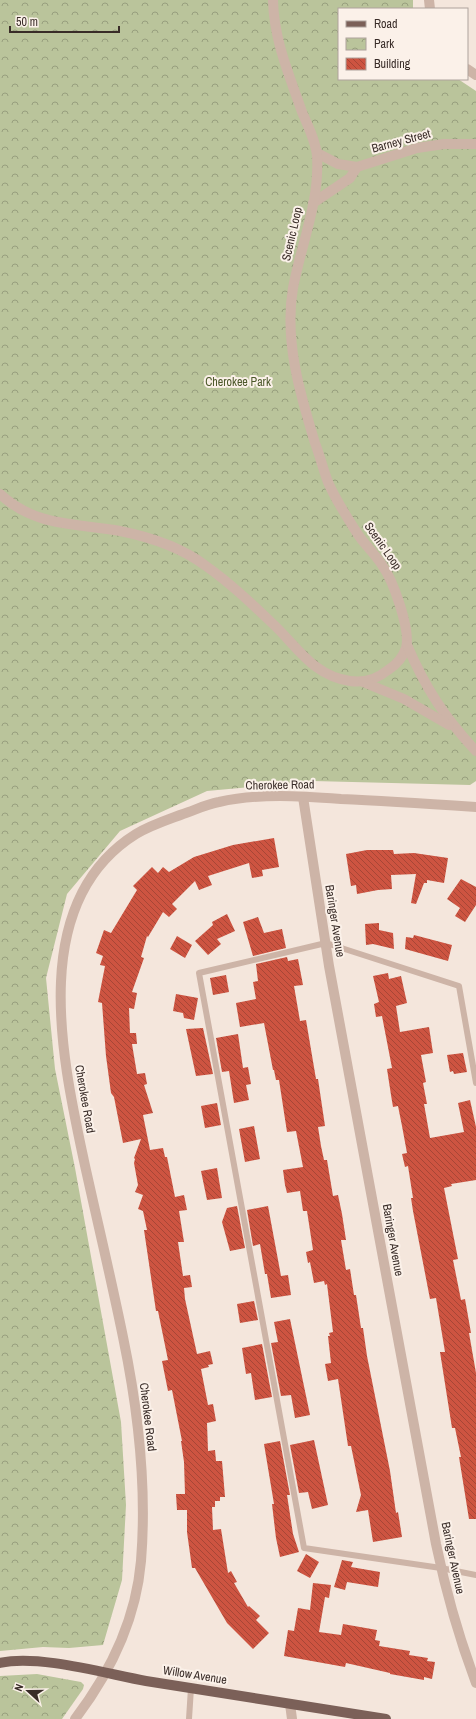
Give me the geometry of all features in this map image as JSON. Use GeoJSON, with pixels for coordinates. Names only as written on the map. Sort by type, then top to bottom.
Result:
{"type":"FeatureCollection","features":[{"type":"Feature","properties":{"kind":"main road","name":"Willow Avenue"},"geometry":{"type":"LineString","coordinates":[[0,1663],[9,1661],[26,1661],[64,1665],[105,1674],[386,1719]]}},
{"type":"Feature","properties":{"kind":"street","name":"Scenic Loop"},"geometry":{"type":"LineString","coordinates":[[273,0],[273,15],[277,41],[317,153],[317,182],[293,288],[291,312],[293,352],[298,383],[328,483],[358,535],[382,565],[392,582],[406,630],[407,645],[423,682],[455,728]]}},
{"type":"Feature","properties":{"kind":"street","name":"Barney Street"},"geometry":{"type":"LineString","coordinates":[[317,153],[338,164],[357,167],[417,148],[444,144],[476,144]]}},
{"type":"Feature","properties":{"kind":"street"},"geometry":{"type":"LineString","coordinates":[[312,203],[350,178],[357,167]]}},
{"type":"Feature","properties":{"kind":"street"},"geometry":{"type":"LineString","coordinates":[[0,494],[18,509],[45,520],[120,531],[156,540],[178,549],[204,564],[236,589],[275,625],[302,656],[317,668],[327,674],[346,680],[363,682],[418,705],[455,728],[476,751]]}},
{"type":"Feature","properties":{"kind":"street"},"geometry":{"type":"LineString","coordinates":[[363,682],[386,672],[402,656],[407,645]]}},
{"type":"Feature","properties":{"kind":"street","name":"Cherokee Road"},"geometry":{"type":"LineString","coordinates":[[75,1719],[90,1699],[105,1674],[124,1636],[137,1587],[141,1562],[143,1528],[141,1468],[136,1414],[125,1345],[75,1120],[66,1068],[61,1012],[60,978],[66,938],[74,912],[87,883],[98,868],[117,848],[151,825],[218,802],[255,796],[303,797],[476,807]]}},
{"type":"Feature","properties":{"kind":"street","name":"Baringer Avenue"},"geometry":{"type":"LineString","coordinates":[[303,797],[326,944],[441,1568],[447,1596],[476,1684]]}},
{"type":"Feature","properties":{"kind":"street"},"geometry":{"type":"LineString","coordinates":[[290,1704],[292,1719]]}},
{"type":"Feature","properties":{"kind":"lane"},"geometry":{"type":"LineString","coordinates":[[476,1083],[459,986],[326,944],[199,973],[304,1548],[441,1568],[476,1575]]}},
{"type":"Feature","properties":{"kind":"lane"},"geometry":{"type":"LineString","coordinates":[[189,1719],[191,1688]]}},
{"type":"Feature","properties":{"kind":"green space","name":"Cherokee Park"},"geometry":{"type":"Polygon","coordinates":[[[0,0],[413,0],[413,8],[338,8],[338,80],[460,80],[476,91],[476,781],[470,785],[313,781],[207,791],[120,831],[67,894],[46,978],[55,1069],[75,1168],[121,1422],[126,1505],[122,1580],[103,1645],[69,1648],[43,1647],[0,1651],[0,0]]]}},
{"type":"Feature","properties":{"kind":"green space"},"geometry":{"type":"Polygon","coordinates":[[[37,1674],[81,1682],[84,1685],[83,1689],[62,1719],[0,1719],[0,1676],[37,1674]]]}},
{"type":"Feature","properties":{"kind":"building"},"geometry":{"type":"Polygon","coordinates":[[[274,838],[279,867],[262,870],[263,876],[252,878],[249,863],[208,876],[212,885],[199,890],[195,881],[172,904],[177,909],[169,917],[163,912],[148,937],[147,936],[141,957],[144,958],[132,992],[137,993],[134,1009],[129,1008],[130,1033],[136,1033],[137,1044],[132,1044],[137,1074],[145,1073],[147,1084],[144,1085],[153,1113],[143,1115],[150,1150],[163,1148],[165,1157],[167,1157],[175,1197],[184,1195],[187,1210],[179,1211],[184,1242],[178,1242],[183,1276],[190,1275],[192,1287],[184,1288],[197,1354],[210,1351],[213,1364],[208,1365],[209,1367],[201,1369],[208,1405],[213,1404],[216,1421],[207,1423],[208,1451],[215,1450],[216,1461],[222,1461],[225,1497],[220,1497],[220,1501],[215,1501],[215,1507],[212,1507],[213,1530],[221,1529],[228,1573],[231,1571],[237,1582],[234,1583],[248,1607],[249,1606],[260,1616],[256,1620],[269,1633],[253,1649],[227,1623],[195,1568],[192,1568],[187,1532],[187,1510],[177,1510],[176,1494],[185,1494],[182,1441],[172,1390],[168,1391],[162,1361],[168,1360],[158,1311],[156,1311],[144,1230],[147,1230],[143,1211],[138,1209],[143,1195],[135,1192],[138,1185],[134,1158],[141,1139],[123,1143],[114,1097],[111,1093],[106,1056],[102,1003],[98,1002],[105,966],[100,965],[103,956],[96,953],[104,930],[111,933],[137,890],[133,886],[152,867],[158,873],[163,867],[169,872],[194,857],[233,845],[274,838]]]}},
{"type":"Feature","properties":{"kind":"building"},"geometry":{"type":"Polygon","coordinates":[[[367,850],[393,850],[394,854],[414,853],[448,858],[444,883],[427,880],[427,883],[424,883],[416,904],[411,903],[416,874],[391,875],[392,889],[357,894],[356,885],[351,886],[346,854],[367,850]]]}},
{"type":"Feature","properties":{"kind":"building"},"geometry":{"type":"Polygon","coordinates":[[[461,879],[476,887],[476,905],[465,922],[455,916],[460,908],[447,899],[461,879]]]}},
{"type":"Feature","properties":{"kind":"building"},"geometry":{"type":"Polygon","coordinates":[[[227,914],[235,931],[217,939],[221,944],[208,955],[195,941],[213,925],[212,922],[227,914]]]}},
{"type":"Feature","properties":{"kind":"building"},"geometry":{"type":"Polygon","coordinates":[[[258,917],[264,933],[282,929],[286,948],[253,956],[243,922],[258,917]]]}},
{"type":"Feature","properties":{"kind":"building"},"geometry":{"type":"Polygon","coordinates":[[[379,923],[379,930],[393,933],[394,949],[373,944],[366,945],[365,924],[379,923]]]}},
{"type":"Feature","properties":{"kind":"building"},"geometry":{"type":"Polygon","coordinates":[[[414,935],[452,945],[448,961],[405,949],[406,937],[413,938],[414,935]]]}},
{"type":"Feature","properties":{"kind":"building"},"geometry":{"type":"Polygon","coordinates":[[[177,936],[192,945],[185,958],[170,949],[177,936]]]}},
{"type":"Feature","properties":{"kind":"building"},"geometry":{"type":"Polygon","coordinates":[[[287,957],[288,961],[298,959],[303,985],[294,986],[300,1021],[306,1020],[316,1079],[318,1079],[325,1126],[318,1127],[321,1146],[324,1160],[327,1160],[333,1196],[338,1195],[342,1214],[346,1240],[341,1240],[346,1270],[350,1269],[361,1328],[363,1328],[367,1356],[390,1471],[396,1513],[398,1512],[402,1537],[373,1542],[368,1510],[356,1512],[361,1495],[351,1446],[348,1446],[338,1379],[328,1381],[325,1364],[331,1363],[328,1336],[330,1336],[329,1333],[333,1332],[327,1284],[325,1285],[324,1281],[314,1283],[310,1262],[308,1263],[306,1252],[313,1250],[307,1211],[303,1211],[300,1191],[287,1193],[285,1185],[283,1170],[303,1167],[296,1131],[287,1132],[279,1080],[276,1080],[273,1070],[264,1023],[240,1027],[236,1003],[256,999],[253,982],[258,981],[256,964],[287,957]]]}},
{"type":"Feature","properties":{"kind":"building"},"geometry":{"type":"Polygon","coordinates":[[[388,973],[389,979],[401,976],[407,1003],[396,1006],[400,1032],[429,1027],[433,1053],[421,1055],[426,1082],[423,1083],[427,1104],[424,1104],[430,1138],[464,1132],[458,1103],[470,1100],[476,1127],[476,1180],[451,1184],[452,1186],[444,1188],[458,1259],[453,1260],[461,1300],[465,1299],[476,1373],[476,1519],[469,1519],[459,1457],[461,1457],[455,1428],[452,1428],[440,1352],[445,1352],[436,1298],[430,1299],[413,1211],[411,1198],[413,1198],[408,1166],[405,1167],[402,1154],[407,1153],[402,1126],[398,1106],[393,1107],[387,1069],[392,1068],[382,1016],[376,1017],[374,1004],[379,1002],[373,976],[388,973]]]}},
{"type":"Feature","properties":{"kind":"building"},"geometry":{"type":"Polygon","coordinates":[[[226,975],[229,992],[213,995],[210,978],[226,975]]]}},
{"type":"Feature","properties":{"kind":"building"},"geometry":{"type":"Polygon","coordinates":[[[176,994],[198,998],[194,1020],[184,1018],[183,1013],[173,1011],[176,994]]]}},
{"type":"Feature","properties":{"kind":"building"},"geometry":{"type":"Polygon","coordinates":[[[203,1028],[213,1074],[196,1076],[186,1029],[203,1028]]]}},
{"type":"Feature","properties":{"kind":"building"},"geometry":{"type":"Polygon","coordinates":[[[238,1034],[243,1068],[248,1067],[251,1084],[246,1085],[249,1100],[234,1103],[229,1071],[222,1072],[216,1038],[238,1034]]]}},
{"type":"Feature","properties":{"kind":"building"},"geometry":{"type":"Polygon","coordinates":[[[463,1053],[467,1072],[454,1074],[453,1071],[450,1072],[447,1055],[463,1053]]]}},
{"type":"Feature","properties":{"kind":"building"},"geometry":{"type":"Polygon","coordinates":[[[217,1103],[221,1125],[205,1128],[201,1106],[217,1103]]]}},
{"type":"Feature","properties":{"kind":"building"},"geometry":{"type":"Polygon","coordinates":[[[254,1126],[260,1159],[245,1162],[239,1129],[254,1126]]]}},
{"type":"Feature","properties":{"kind":"building"},"geometry":{"type":"Polygon","coordinates":[[[217,1168],[222,1198],[207,1200],[201,1171],[217,1168]]]}},
{"type":"Feature","properties":{"kind":"building"},"geometry":{"type":"Polygon","coordinates":[[[237,1206],[245,1248],[230,1251],[222,1222],[227,1208],[237,1206]]]}},
{"type":"Feature","properties":{"kind":"building"},"geometry":{"type":"Polygon","coordinates":[[[268,1206],[281,1276],[288,1275],[291,1295],[271,1298],[260,1244],[253,1246],[247,1210],[268,1206]]]}},
{"type":"Feature","properties":{"kind":"building"},"geometry":{"type":"Polygon","coordinates":[[[254,1301],[258,1320],[240,1323],[237,1304],[254,1301]]]}},
{"type":"Feature","properties":{"kind":"building"},"geometry":{"type":"Polygon","coordinates":[[[290,1319],[310,1415],[295,1418],[291,1395],[281,1396],[271,1343],[278,1342],[274,1322],[290,1319]]]}},
{"type":"Feature","properties":{"kind":"building"},"geometry":{"type":"Polygon","coordinates":[[[262,1344],[272,1397],[255,1400],[251,1373],[246,1374],[242,1348],[262,1344]]]}},
{"type":"Feature","properties":{"kind":"building"},"geometry":{"type":"Polygon","coordinates":[[[314,1440],[328,1505],[312,1509],[308,1492],[299,1493],[290,1445],[314,1440]]]}},
{"type":"Feature","properties":{"kind":"building"},"geometry":{"type":"Polygon","coordinates":[[[280,1441],[290,1495],[287,1495],[293,1534],[299,1552],[280,1557],[272,1504],[274,1504],[264,1444],[280,1441]]]}},
{"type":"Feature","properties":{"kind":"building"},"geometry":{"type":"Polygon","coordinates":[[[306,1554],[319,1562],[310,1578],[297,1571],[306,1554]]]}},
{"type":"Feature","properties":{"kind":"building"},"geometry":{"type":"Polygon","coordinates":[[[342,1560],[353,1562],[351,1567],[380,1572],[378,1587],[347,1582],[345,1590],[334,1587],[342,1560]]]}},
{"type":"Feature","properties":{"kind":"building"},"geometry":{"type":"Polygon","coordinates":[[[313,1583],[331,1585],[329,1598],[325,1597],[319,1632],[341,1635],[343,1624],[377,1630],[375,1640],[380,1641],[379,1646],[410,1651],[409,1655],[428,1658],[427,1661],[435,1662],[432,1679],[424,1677],[424,1680],[390,1674],[346,1663],[345,1667],[284,1656],[288,1630],[294,1631],[298,1608],[310,1610],[313,1583]]]}}]}
